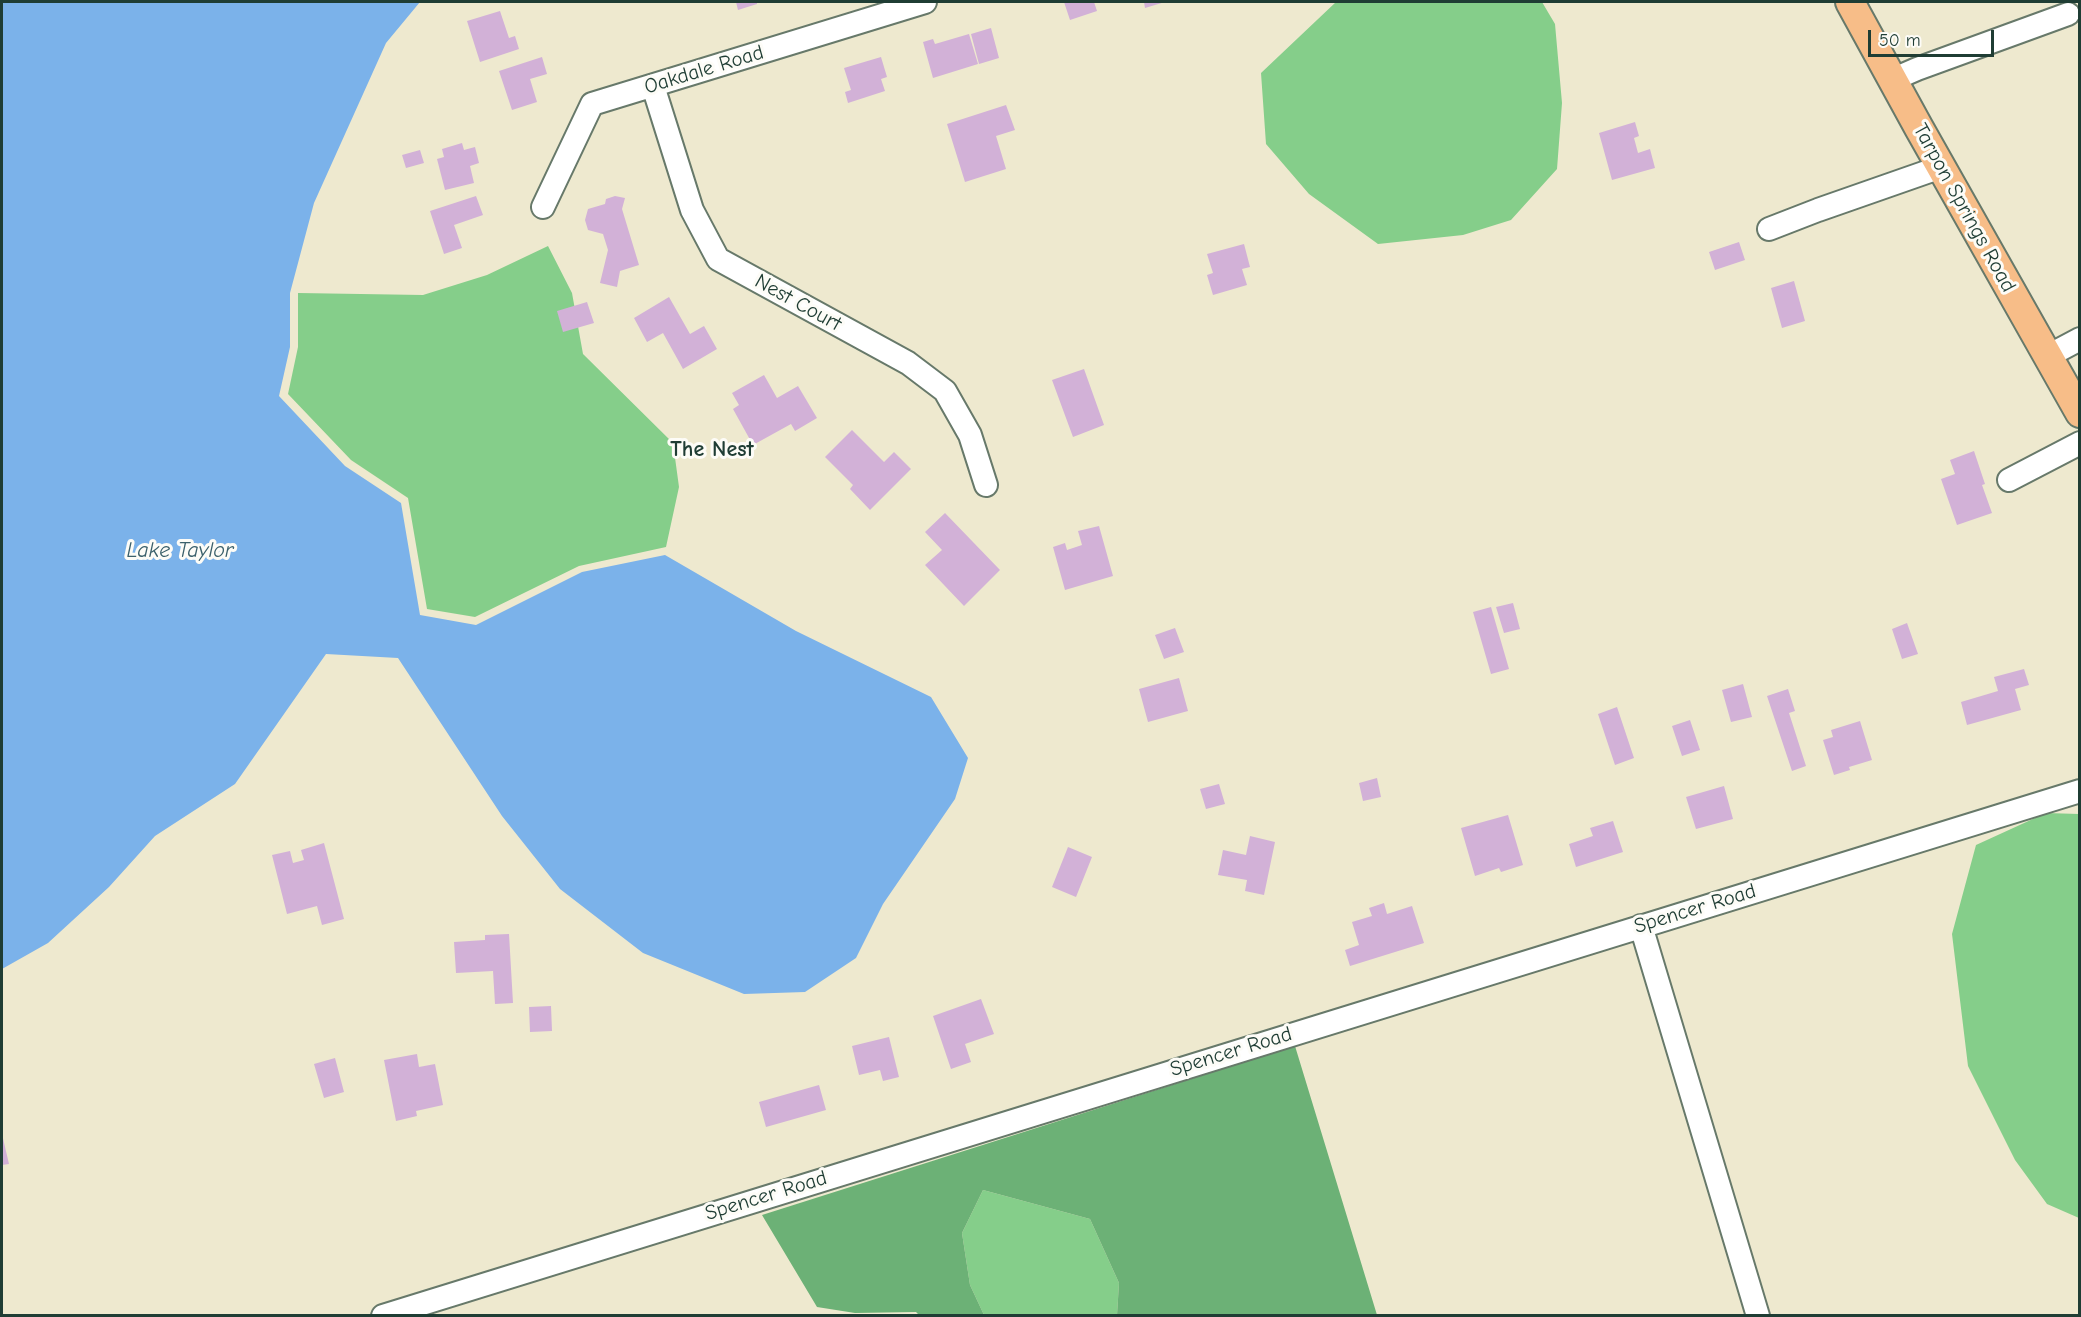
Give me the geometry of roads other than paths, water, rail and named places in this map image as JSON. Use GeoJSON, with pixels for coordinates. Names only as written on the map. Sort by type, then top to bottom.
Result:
{"type":"FeatureCollection","features":[{"type":"Feature","properties":{"kind":"main road","name":"Tarpon Springs Road"},"geometry":{"type":"LineString","coordinates":[[1850,2],[2079,413]]}},
{"type":"Feature","properties":{"kind":"street","name":"Oakdale Road"},"geometry":{"type":"LineString","coordinates":[[543,207],[592,104],[924,2]]}},
{"type":"Feature","properties":{"kind":"street"},"geometry":{"type":"LineString","coordinates":[[1894,79],[2068,14]]}},
{"type":"Feature","properties":{"kind":"street","name":"Nest Court"},"geometry":{"type":"LineString","coordinates":[[653,86],[692,210],[718,259],[908,363],[945,391],[970,435],[986,485]]}},
{"type":"Feature","properties":{"kind":"street"},"geometry":{"type":"LineString","coordinates":[[1769,229],[1941,167]]}},
{"type":"Feature","properties":{"kind":"street"},"geometry":{"type":"LineString","coordinates":[[2048,356],[2079,339]]}},
{"type":"Feature","properties":{"kind":"street"},"geometry":{"type":"LineString","coordinates":[[2009,480],[2079,443]]}},
{"type":"Feature","properties":{"kind":"street","name":"Spencer Road"},"geometry":{"type":"LineString","coordinates":[[383,1316],[2079,791]]}},
{"type":"Feature","properties":{"kind":"street"},"geometry":{"type":"LineString","coordinates":[[1641,926],[1758,1316]]}},
{"type":"Feature","properties":{"kind":"water","name":"Lake Taylor"},"geometry":{"type":"Polygon","coordinates":[[[2,2],[420,2],[386,43],[314,203],[290,293],[290,347],[279,396],[345,466],[401,503],[420,615],[476,625],[582,572],[665,555],[796,631],[931,697],[968,758],[955,799],[883,904],[856,958],[805,992],[744,994],[643,953],[560,889],[502,816],[398,658],[326,654],[235,784],[155,836],[109,887],[48,943],[2,969],[2,2]]]}},
{"type":"Feature","properties":{"kind":"district","name":"The Nest"},"geometry":{"type":"Point","coordinates":[712,450]}}]}
